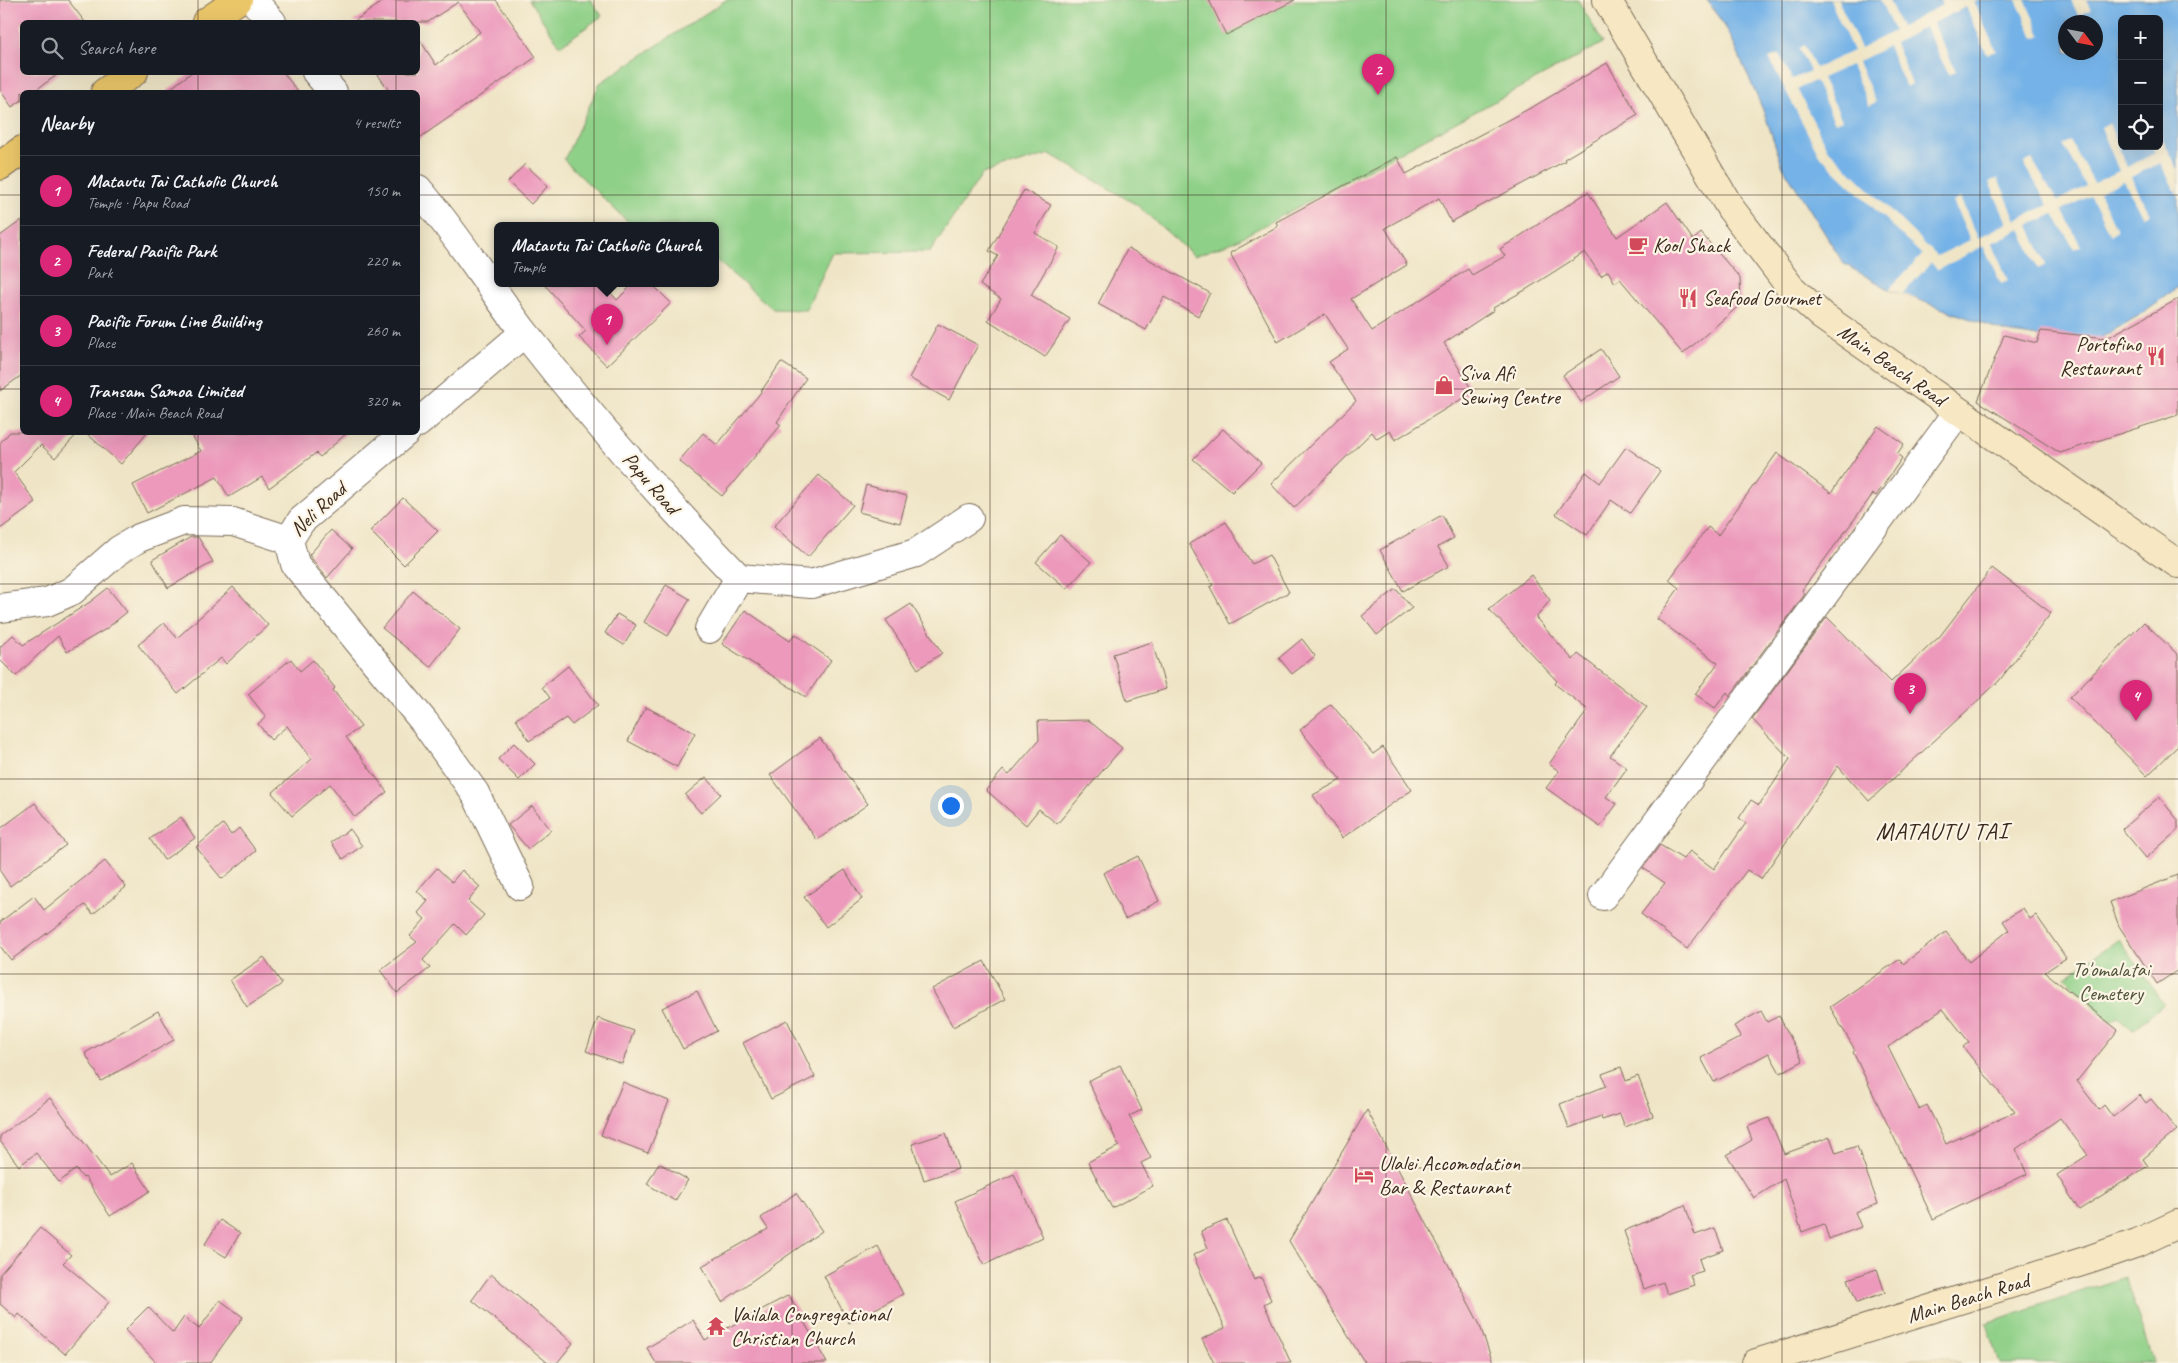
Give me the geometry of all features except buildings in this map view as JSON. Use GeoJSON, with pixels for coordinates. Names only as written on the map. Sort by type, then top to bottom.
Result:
{"type":"FeatureCollection","features":[{"type":"Feature","properties":{"kind":"main road"},"geometry":{"type":"LineString","coordinates":[[209,20],[238,0]]}},
{"type":"Feature","properties":{"kind":"main road","name":"Main Beach Road"},"geometry":{"type":"LineString","coordinates":[[1607,0],[1730,209],[1790,288],[1822,316],[2178,564]]}},
{"type":"Feature","properties":{"kind":"main road"},"geometry":{"type":"LineString","coordinates":[[108,90],[130,75]]}},
{"type":"Feature","properties":{"kind":"main road"},"geometry":{"type":"LineString","coordinates":[[0,166],[20,151]]}},
{"type":"Feature","properties":{"kind":"main road","name":"Main Beach Road"},"geometry":{"type":"LineString","coordinates":[[1756,1363],[2061,1269],[2137,1243],[2178,1224]]}},
{"type":"Feature","properties":{"kind":"street"},"geometry":{"type":"LineString","coordinates":[[253,0],[270,20]]}},
{"type":"Feature","properties":{"kind":"street"},"geometry":{"type":"LineString","coordinates":[[319,75],[331,90]]}},
{"type":"Feature","properties":{"kind":"street","name":"Papu Road"},"geometry":{"type":"LineString","coordinates":[[420,192],[438,213],[524,333],[668,505],[739,578]]}},
{"type":"Feature","properties":{"kind":"street"},"geometry":{"type":"LineString","coordinates":[[420,421],[524,333]]}},
{"type":"Feature","properties":{"kind":"street"},"geometry":{"type":"LineString","coordinates":[[1603,896],[1958,412]]}},
{"type":"Feature","properties":{"kind":"street","name":"Neli Road"},"geometry":{"type":"LineString","coordinates":[[0,608],[48,602],[72,591],[119,550],[139,538],[184,521],[232,522],[289,540],[301,521],[402,435]]}},
{"type":"Feature","properties":{"kind":"street"},"geometry":{"type":"LineString","coordinates":[[709,629],[739,578],[812,584],[916,553],[969,518]]}},
{"type":"Feature","properties":{"kind":"street"},"geometry":{"type":"LineString","coordinates":[[289,540],[295,564],[425,723],[476,793],[520,886]]}},
{"type":"Feature","properties":{"kind":"green space"},"geometry":{"type":"Polygon","coordinates":[[[529,0],[591,0],[602,16],[560,46],[529,0]]]}},
{"type":"Feature","properties":{"kind":"green space"},"geometry":{"type":"Polygon","coordinates":[[[726,0],[1578,0],[1603,43],[1233,242],[1194,256],[1137,205],[1050,154],[982,174],[930,252],[833,253],[806,310],[773,309],[719,263],[719,222],[628,222],[564,160],[600,83],[726,0]]]}},
{"type":"Feature","properties":{"kind":"green space","name":"To'omalatai Cemetery"},"geometry":{"type":"Polygon","coordinates":[[[2119,939],[2164,1004],[2133,1030],[2118,1017],[2110,1022],[2065,977],[2119,939]]]}},
{"type":"Feature","properties":{"kind":"green space"},"geometry":{"type":"Polygon","coordinates":[[[2125,1277],[2153,1363],[1999,1363],[1986,1323],[2125,1277]]]}},
{"type":"Feature","properties":{"kind":"sand"},"geometry":{"type":"Polygon","coordinates":[[[1943,1358],[1960,1363],[1904,1363],[1915,1359],[1943,1358]]]}},
{"type":"Feature","properties":{"kind":"water"},"geometry":{"type":"Polygon","coordinates":[[[1707,0],[2178,0],[2178,287],[2138,316],[2089,345],[2006,332],[1889,289],[1844,264],[1782,165],[1764,112],[1728,31],[1707,0]]]}},
{"type":"Feature","properties":{"kind":"pier"},"geometry":{"type":"Polygon","coordinates":[[[1830,0],[1838,0],[1861,48],[1894,31],[1880,0],[1889,0],[1901,27],[1942,5],[1940,0],[1978,0],[1974,2],[1996,51],[1987,54],[1966,7],[1933,23],[1956,71],[1949,75],[1925,27],[1895,43],[1912,84],[1906,87],[1888,46],[1858,62],[1876,102],[1869,106],[1851,65],[1822,78],[1842,120],[1835,123],[1815,81],[1797,89],[1827,148],[1937,256],[1970,240],[1953,202],[1960,198],[1978,238],[2007,223],[1989,182],[1998,178],[2016,220],[2048,205],[2024,163],[2032,159],[2057,201],[2086,186],[2063,145],[2070,141],[2094,183],[2119,171],[2101,127],[2109,123],[2118,145],[2118,150],[2120,150],[2127,167],[2155,153],[2154,150],[2163,150],[2163,140],[2178,169],[2178,196],[2160,163],[2131,177],[2150,214],[2143,217],[2124,181],[2099,192],[2117,230],[2110,235],[2091,196],[2062,210],[2081,246],[2074,249],[2054,214],[2029,225],[2046,265],[2038,269],[2021,229],[1992,243],[2008,281],[2001,284],[1983,246],[1938,270],[1931,263],[1903,293],[1928,304],[1889,289],[1922,255],[1819,155],[1769,58],[1779,54],[1792,79],[1810,71],[1798,48],[1804,45],[1816,68],[1853,51],[1830,0]]]}},
{"type":"Feature","properties":{"kind":"pier"},"geometry":{"type":"Polygon","coordinates":[[[2016,0],[2025,0],[2041,35],[2034,38],[2016,0]]]}},
{"type":"Feature","properties":{"kind":"pier"},"geometry":{"type":"Polygon","coordinates":[[[2071,0],[2086,0],[2091,10],[2078,15],[2071,0]]]}},
{"type":"Feature","properties":{"kind":"place","name":"Federal Pacific Park"},"geometry":{"type":"Point","coordinates":[1378,95]}},
{"type":"Feature","properties":{"kind":"place","name":"Kool Shack"},"geometry":{"type":"Point","coordinates":[1638,245]}},
{"type":"Feature","properties":{"kind":"place","name":"Seafood Gourmet"},"geometry":{"type":"Point","coordinates":[1688,298]}},
{"type":"Feature","properties":{"kind":"place","name":"Matautu Tai Catholic Church"},"geometry":{"type":"Point","coordinates":[607,345]}},
{"type":"Feature","properties":{"kind":"place","name":"Portofino Restaurant"},"geometry":{"type":"Point","coordinates":[2156,356]}},
{"type":"Feature","properties":{"kind":"place","name":"Siva Afi Sewing Centre"},"geometry":{"type":"Point","coordinates":[1444,385]}},
{"type":"Feature","properties":{"kind":"place","name":"Pacific Forum Line Building"},"geometry":{"type":"Point","coordinates":[1910,714]}},
{"type":"Feature","properties":{"kind":"place","name":"Transam Samoa Limited"},"geometry":{"type":"Point","coordinates":[2136,721]}},
{"type":"Feature","properties":{"kind":"place","name":"Ulalei Accomodation Bar & Restaurant"},"geometry":{"type":"Point","coordinates":[1364,1175]}},
{"type":"Feature","properties":{"kind":"place","name":"Vailala Congregational Christian Church"},"geometry":{"type":"Point","coordinates":[716,1326]}},
{"type":"Feature","properties":{"kind":"district","name":"MATAUTU TAI"},"geometry":{"type":"Point","coordinates":[1942,831]}}]}
